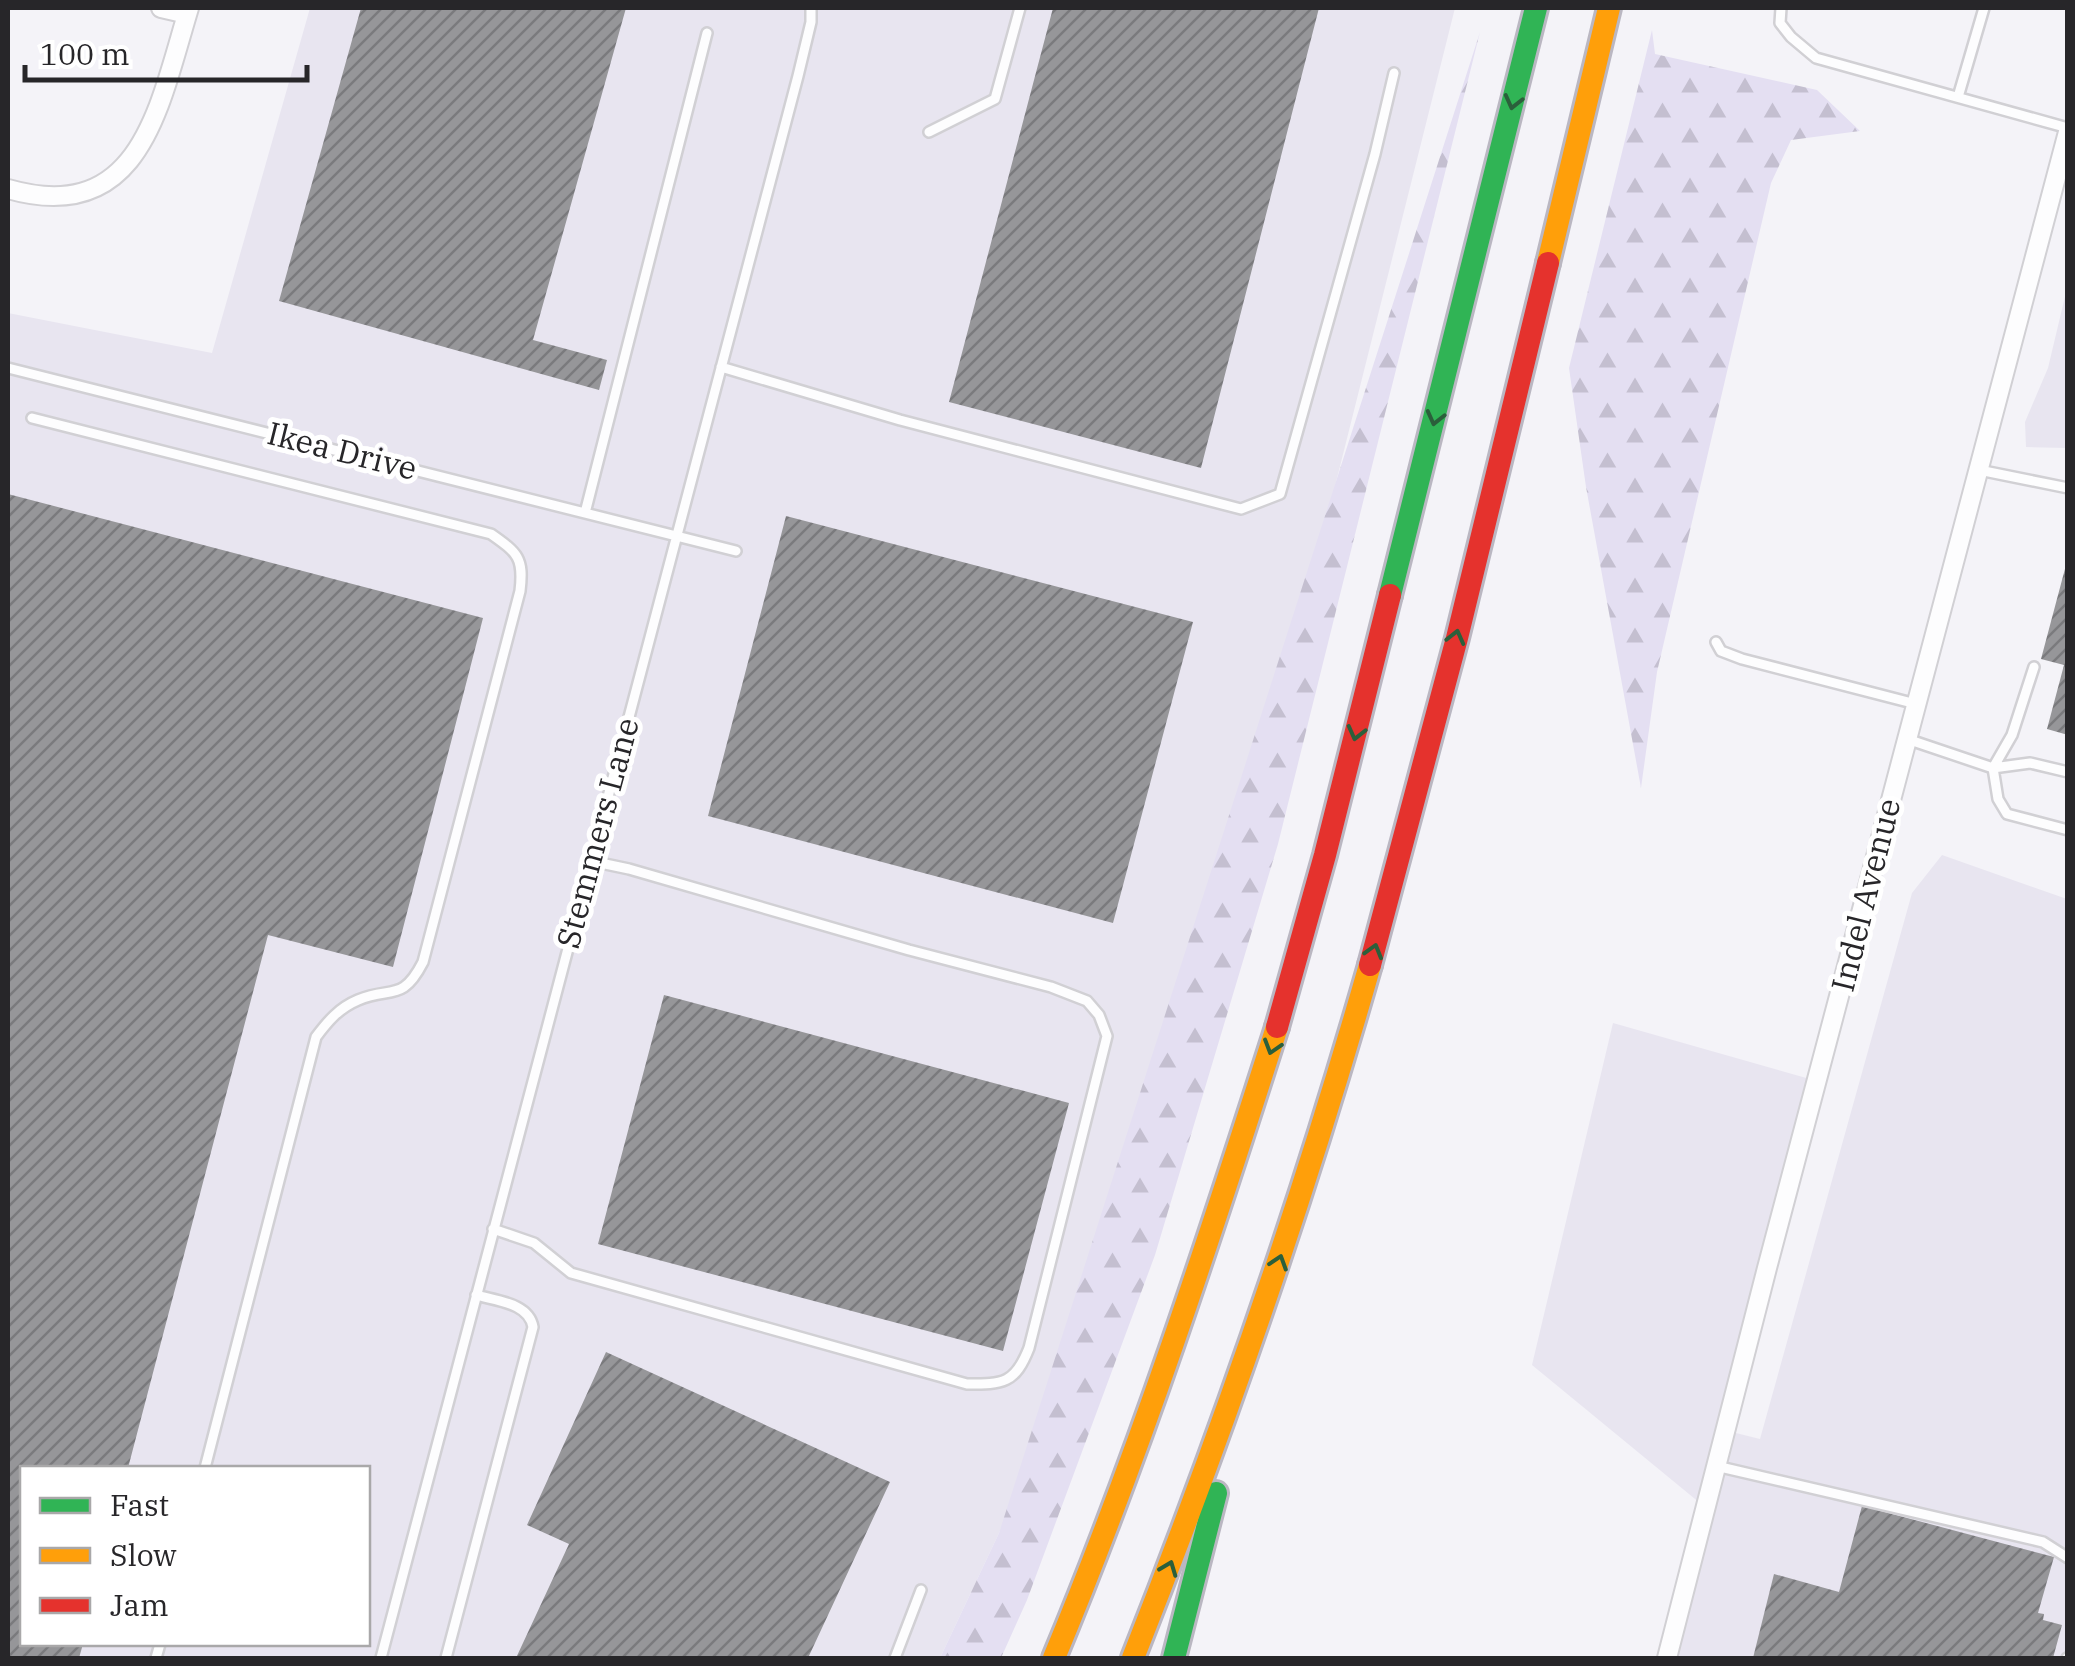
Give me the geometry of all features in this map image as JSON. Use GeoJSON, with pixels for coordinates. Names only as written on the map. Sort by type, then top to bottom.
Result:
{"type":"FeatureCollection","features":[{"type":"Feature","properties":{"kind":"highway"},"geometry":{"type":"LineString","coordinates":[[1054,1658],[1097,1555],[1176,1340],[1282,1013],[1326,855],[1536,8]]}},
{"type":"Feature","properties":{"kind":"highway"},"geometry":{"type":"LineString","coordinates":[[1133,1658],[1261,1315],[1328,1108],[1400,859],[1609,8]]}},
{"type":"Feature","properties":{"kind":"highway"},"geometry":{"type":"LineString","coordinates":[[1174,1658],[1261,1315]]}},
{"type":"Feature","properties":{"kind":"street"},"geometry":{"type":"LineString","coordinates":[[8,189],[62,198],[103,186],[133,160],[150,126],[188,11],[161,8]]}},
{"type":"Feature","properties":{"kind":"street","name":"Indel Avenue"},"geometry":{"type":"LineString","coordinates":[[1668,1658],[2068,130]]}},
{"type":"Feature","properties":{"kind":"lane","name":"Stemmers Lane"},"geometry":{"type":"LineString","coordinates":[[380,1658],[798,76],[811,22],[810,8]]}},
{"type":"Feature","properties":{"kind":"lane"},"geometry":{"type":"LineString","coordinates":[[929,132],[995,98],[1020,8]]}},
{"type":"Feature","properties":{"kind":"lane"},"geometry":{"type":"LineString","coordinates":[[1781,8],[1780,23],[1816,58],[2068,130]]}},
{"type":"Feature","properties":{"kind":"lane"},"geometry":{"type":"LineString","coordinates":[[1958,97],[1984,8]]}},
{"type":"Feature","properties":{"kind":"lane"},"geometry":{"type":"LineString","coordinates":[[585,512],[707,33]]}},
{"type":"Feature","properties":{"kind":"lane"},"geometry":{"type":"LineString","coordinates":[[721,367],[900,420],[1242,508],[1280,494],[1394,73]]}},
{"type":"Feature","properties":{"kind":"lane","name":"Ikea Drive"},"geometry":{"type":"LineString","coordinates":[[8,368],[736,552]]}},
{"type":"Feature","properties":{"kind":"lane"},"geometry":{"type":"LineString","coordinates":[[32,418],[490,534],[512,549],[522,567],[520,591],[423,962],[415,978],[396,994],[360,999],[335,1013],[316,1037],[205,1466]]}},
{"type":"Feature","properties":{"kind":"lane"},"geometry":{"type":"LineString","coordinates":[[1979,470],[2068,488]]}},
{"type":"Feature","properties":{"kind":"lane"},"geometry":{"type":"LineString","coordinates":[[1716,642],[1721,651],[1742,659],[1916,704]]}},
{"type":"Feature","properties":{"kind":"lane"},"geometry":{"type":"LineString","coordinates":[[2034,667],[2012,735],[1993,768],[1998,799],[2007,814],[2068,830]]}},
{"type":"Feature","properties":{"kind":"lane"},"geometry":{"type":"LineString","coordinates":[[1907,739],[1993,768],[2030,762],[2068,772]]}},
{"type":"Feature","properties":{"kind":"lane"},"geometry":{"type":"LineString","coordinates":[[494,1229],[534,1243],[572,1272],[967,1384],[999,1384],[1014,1376],[1029,1348],[1107,1036],[1088,1001],[1051,987],[591,861]]}},
{"type":"Feature","properties":{"kind":"lane"},"geometry":{"type":"LineString","coordinates":[[446,1658],[533,1328],[530,1316],[522,1308],[476,1295]]}},
{"type":"Feature","properties":{"kind":"lane"},"geometry":{"type":"LineString","coordinates":[[1716,1466],[2043,1542],[2068,1558]]}},
{"type":"Feature","properties":{"kind":"lane"},"geometry":{"type":"LineString","coordinates":[[894,1658],[921,1590]]}},
{"type":"Feature","properties":{"kind":"shaded area"},"geometry":{"type":"Polygon","coordinates":[[[310,8],[1455,8],[1182,1096],[999,1533],[940,1658],[8,1658],[8,313],[212,353],[310,8]]]}},
{"type":"Feature","properties":{"kind":"shaded area"},"geometry":{"type":"Polygon","coordinates":[[[2067,288],[2067,448],[2026,447],[2025,422],[2048,368],[2067,288]]]}},
{"type":"Feature","properties":{"kind":"shaded area"},"geometry":{"type":"Polygon","coordinates":[[[1942,855],[2067,899],[2067,1658],[1667,1658],[1706,1508],[1532,1365],[1613,1023],[1824,1083],[1728,1431],[1760,1439],[1912,893],[1942,855]]]}},
{"type":"Feature","properties":{"kind":"green space"},"geometry":{"type":"Polygon","coordinates":[[[1652,30],[1655,54],[1817,90],[1860,131],[1791,140],[1771,183],[1657,672],[1641,788],[1586,487],[1569,368],[1652,30]]]}},
{"type":"Feature","properties":{"kind":"green space"},"geometry":{"type":"Polygon","coordinates":[[[1480,32],[1278,844],[1155,1255],[1027,1600],[1001,1658],[940,1658],[999,1533],[1480,32]]]}},
{"type":"Feature","properties":{"kind":"building"},"geometry":{"type":"Polygon","coordinates":[[[361,8],[626,8],[533,340],[607,360],[599,390],[279,301],[361,8]]]}},
{"type":"Feature","properties":{"kind":"building"},"geometry":{"type":"Polygon","coordinates":[[[1053,8],[1319,8],[1201,468],[949,402],[1053,8]]]}},
{"type":"Feature","properties":{"kind":"building"},"geometry":{"type":"Polygon","coordinates":[[[8,494],[483,618],[393,967],[268,935],[129,1466],[20,1466],[20,1646],[82,1646],[79,1658],[8,1658],[8,494]]]}},
{"type":"Feature","properties":{"kind":"building"},"geometry":{"type":"Polygon","coordinates":[[[786,516],[1193,622],[1113,923],[708,816],[786,516]]]}},
{"type":"Feature","properties":{"kind":"building"},"geometry":{"type":"Polygon","coordinates":[[[2066,565],[2068,735],[2047,729],[2064,665],[2041,659],[2066,565]]]}},
{"type":"Feature","properties":{"kind":"building"},"geometry":{"type":"Polygon","coordinates":[[[664,995],[1069,1103],[1003,1351],[598,1244],[664,995]]]}},
{"type":"Feature","properties":{"kind":"building"},"geometry":{"type":"Polygon","coordinates":[[[606,1352],[890,1482],[808,1658],[516,1658],[569,1544],[527,1525],[606,1352]]]}},
{"type":"Feature","properties":{"kind":"building"},"geometry":{"type":"Polygon","coordinates":[[[1862,1506],[2054,1557],[2038,1613],[2044,1614],[2043,1620],[2062,1625],[2053,1658],[1753,1658],[1774,1574],[1839,1592],[1862,1506]]]}},
{"type":"Feature","properties":{"kind":"traffic: fast"},"geometry":{"type":"LineString","coordinates":[[1390,595],[1536,8]]}},
{"type":"Feature","properties":{"kind":"traffic: fast"},"geometry":{"type":"LineString","coordinates":[[1174,1658],[1216,1493]]}},
{"type":"Feature","properties":{"kind":"traffic: slow"},"geometry":{"type":"LineString","coordinates":[[1548,263],[1609,8]]}},
{"type":"Feature","properties":{"kind":"traffic: slow"},"geometry":{"type":"LineString","coordinates":[[1133,1658],[1260,1314],[1370,965]]}},
{"type":"Feature","properties":{"kind":"traffic: slow"},"geometry":{"type":"LineString","coordinates":[[1054,1658],[1144,1424],[1277,1027]]}},
{"type":"Feature","properties":{"kind":"traffic: jam"},"geometry":{"type":"LineString","coordinates":[[1370,965],[1457,638],[1548,263]]}},
{"type":"Feature","properties":{"kind":"traffic: jam"},"geometry":{"type":"LineString","coordinates":[[1277,1027],[1390,595]]}}]}
